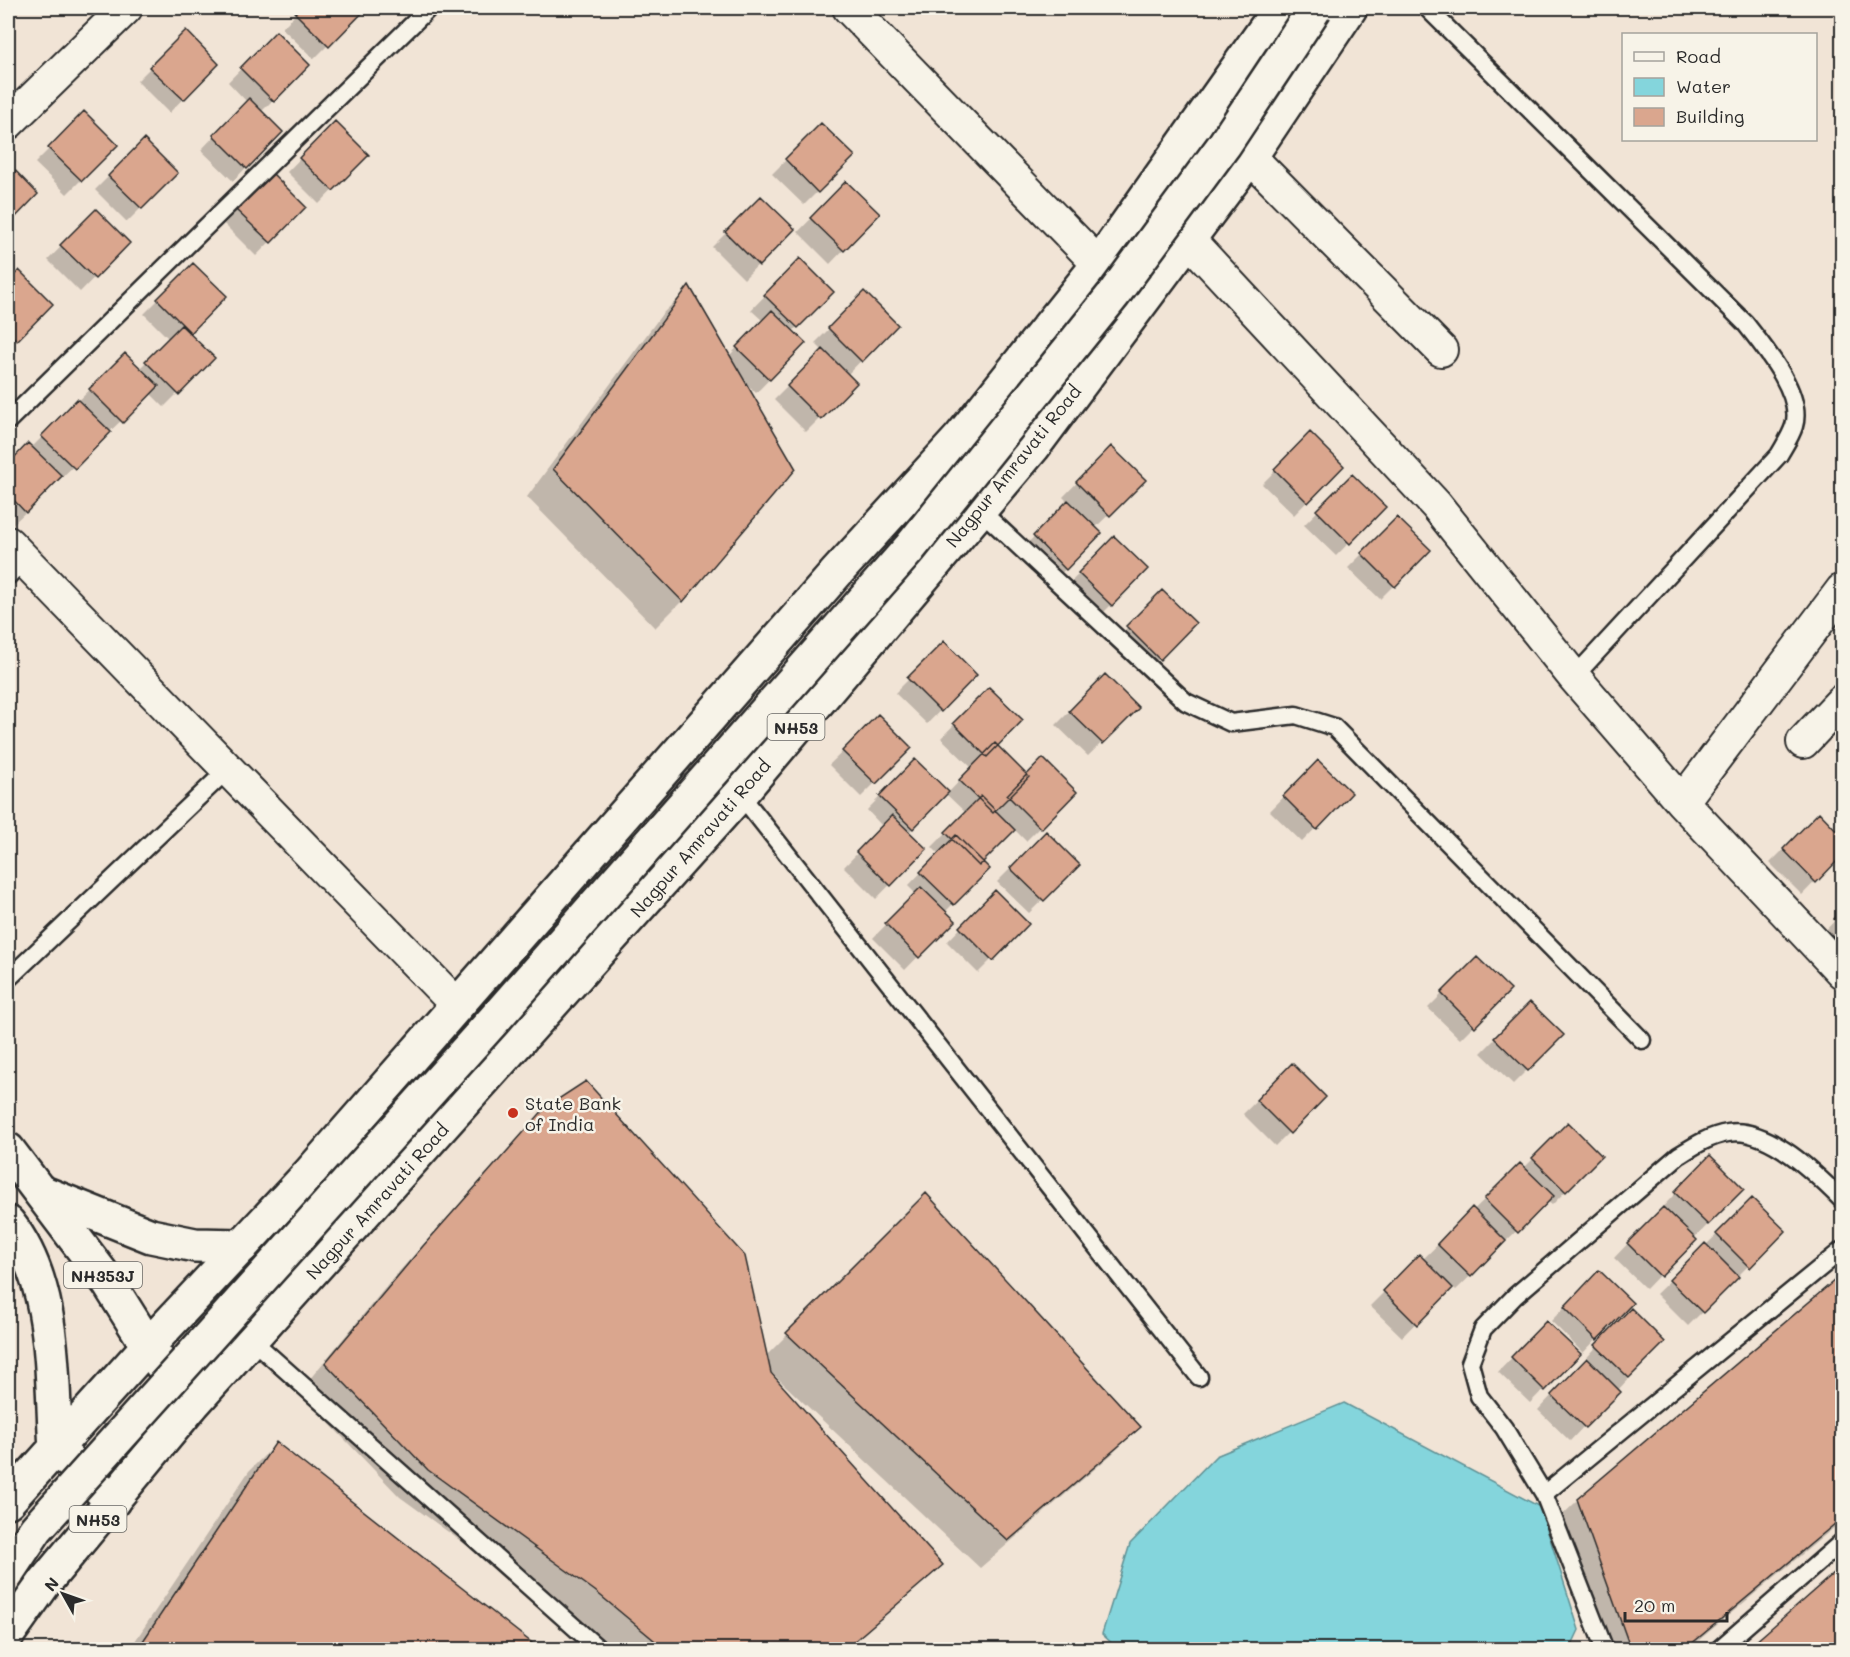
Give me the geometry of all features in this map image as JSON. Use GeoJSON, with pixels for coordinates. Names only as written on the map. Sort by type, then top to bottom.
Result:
{"type":"FeatureCollection","features":[{"type":"Feature","properties":{"kind":"main road"},"geometry":{"type":"LineString","coordinates":[[8,1501],[148,1346],[310,1173],[837,572],[960,438],[1098,265],[1280,8]]}},
{"type":"Feature","properties":{"kind":"main road"},"geometry":{"type":"LineString","coordinates":[[8,1571],[36,1529],[493,1021],[909,549],[1114,294],[1224,144],[1315,8]]}},
{"type":"Feature","properties":{"kind":"main road","name":"Nagpur Amravati Road"},"geometry":{"type":"LineString","coordinates":[[8,1634],[45,1582],[191,1406],[740,794],[1033,447],[1250,157],[1350,8]]}},
{"type":"Feature","properties":{"kind":"main road","name":"NH353J"},"geometry":{"type":"LineString","coordinates":[[8,1150],[108,1282],[148,1346],[191,1406]]}},
{"type":"Feature","properties":{"kind":"main road"},"geometry":{"type":"LineString","coordinates":[[39,1191],[151,1236],[195,1245],[242,1246]]}},
{"type":"Feature","properties":{"kind":"main road","name":"NH353J"},"geometry":{"type":"LineString","coordinates":[[8,1222],[36,1276],[47,1320],[56,1449]]}},
{"type":"Feature","properties":{"kind":"main road"},"geometry":{"type":"LineString","coordinates":[[56,1449],[113,1501]]}},
{"type":"Feature","properties":{"kind":"street"},"geometry":{"type":"LineString","coordinates":[[8,123],[126,8]]}},
{"type":"Feature","properties":{"kind":"street"},"geometry":{"type":"LineString","coordinates":[[852,9],[1098,265],[1140,303]]}},
{"type":"Feature","properties":{"kind":"street"},"geometry":{"type":"LineString","coordinates":[[1250,157],[1441,350]]}},
{"type":"Feature","properties":{"kind":"street"},"geometry":{"type":"LineString","coordinates":[[1188,239],[1436,506],[1574,677],[1682,802],[1842,972]]}},
{"type":"Feature","properties":{"kind":"street"},"geometry":{"type":"LineString","coordinates":[[13,560],[227,770],[456,1004]]}},
{"type":"Feature","properties":{"kind":"street"},"geometry":{"type":"LineString","coordinates":[[1682,802],[1842,590]]}},
{"type":"Feature","properties":{"kind":"street"},"geometry":{"type":"LineString","coordinates":[[1803,742],[1842,701]]}},
{"type":"Feature","properties":{"kind":"lane"},"geometry":{"type":"LineString","coordinates":[[8,421],[429,8]]}},
{"type":"Feature","properties":{"kind":"lane"},"geometry":{"type":"LineString","coordinates":[[1427,8],[1745,322],[1771,356],[1792,393],[1795,424],[1779,455],[1574,677]]}},
{"type":"Feature","properties":{"kind":"lane"},"geometry":{"type":"LineString","coordinates":[[980,510],[1186,702],[1231,723],[1296,715],[1334,727],[1642,1040]]}},
{"type":"Feature","properties":{"kind":"lane"},"geometry":{"type":"LineString","coordinates":[[8,979],[227,770]]}},
{"type":"Feature","properties":{"kind":"lane"},"geometry":{"type":"LineString","coordinates":[[740,794],[1199,1377]]}},
{"type":"Feature","properties":{"kind":"lane"},"geometry":{"type":"LineString","coordinates":[[1605,1650],[1544,1494],[1504,1428],[1479,1396],[1470,1363],[1483,1329],[1515,1296],[1678,1156],[1704,1140],[1731,1132],[1757,1137],[1785,1151],[1813,1171],[1842,1200]]}},
{"type":"Feature","properties":{"kind":"lane"},"geometry":{"type":"LineString","coordinates":[[1544,1494],[1842,1250]]}},
{"type":"Feature","properties":{"kind":"lane"},"geometry":{"type":"LineString","coordinates":[[252,1340],[600,1650]]}},
{"type":"Feature","properties":{"kind":"lane"},"geometry":{"type":"LineString","coordinates":[[1718,1650],[1842,1542]]}},
{"type":"Feature","properties":{"kind":"water"},"geometry":{"type":"Polygon","coordinates":[[[1344,1403],[1540,1507],[1579,1630],[1570,1649],[1119,1650],[1102,1634],[1130,1544],[1216,1456],[1344,1403]]]}},
{"type":"Feature","properties":{"kind":"building"},"geometry":{"type":"Polygon","coordinates":[[[300,8],[362,8],[365,10],[329,47],[295,13],[300,8]]]}},
{"type":"Feature","properties":{"kind":"building"},"geometry":{"type":"Polygon","coordinates":[[[186,30],[219,64],[184,100],[149,67],[186,30]]]}},
{"type":"Feature","properties":{"kind":"building"},"geometry":{"type":"Polygon","coordinates":[[[276,31],[310,65],[274,102],[240,68],[276,31]]]}},
{"type":"Feature","properties":{"kind":"building"},"geometry":{"type":"Polygon","coordinates":[[[249,98],[283,132],[247,169],[213,135],[249,98]]]}},
{"type":"Feature","properties":{"kind":"building"},"geometry":{"type":"Polygon","coordinates":[[[84,111],[118,145],[82,181],[48,148],[84,111]]]}},
{"type":"Feature","properties":{"kind":"building"},"geometry":{"type":"Polygon","coordinates":[[[335,121],[369,155],[333,191],[299,158],[335,121]]]}},
{"type":"Feature","properties":{"kind":"building"},"geometry":{"type":"Polygon","coordinates":[[[821,123],[855,156],[818,193],[785,159],[821,123]]]}},
{"type":"Feature","properties":{"kind":"building"},"geometry":{"type":"Polygon","coordinates":[[[144,139],[178,173],[142,209],[108,176],[144,139]]]}},
{"type":"Feature","properties":{"kind":"building"},"geometry":{"type":"Polygon","coordinates":[[[8,163],[38,194],[8,225],[8,163]]]}},
{"type":"Feature","properties":{"kind":"building"},"geometry":{"type":"Polygon","coordinates":[[[272,173],[306,207],[271,243],[236,210],[272,173]]]}},
{"type":"Feature","properties":{"kind":"building"},"geometry":{"type":"Polygon","coordinates":[[[846,181],[880,214],[844,251],[810,218],[846,181]]]}},
{"type":"Feature","properties":{"kind":"building"},"geometry":{"type":"Polygon","coordinates":[[[761,196],[795,229],[759,266],[725,232],[761,196]]]}},
{"type":"Feature","properties":{"kind":"building"},"geometry":{"type":"Polygon","coordinates":[[[96,209],[130,243],[95,279],[60,245],[96,209]]]}},
{"type":"Feature","properties":{"kind":"building"},"geometry":{"type":"Polygon","coordinates":[[[800,258],[834,292],[798,328],[764,295],[800,258]]]}},
{"type":"Feature","properties":{"kind":"building"},"geometry":{"type":"Polygon","coordinates":[[[193,263],[227,296],[191,333],[157,299],[193,263]]]}},
{"type":"Feature","properties":{"kind":"building"},"geometry":{"type":"Polygon","coordinates":[[[19,270],[53,304],[17,341],[8,331],[8,282],[19,270]]]}},
{"type":"Feature","properties":{"kind":"building"},"geometry":{"type":"Polygon","coordinates":[[[689,285],[796,469],[683,602],[553,469],[689,285]]]}},
{"type":"Feature","properties":{"kind":"building"},"geometry":{"type":"Polygon","coordinates":[[[864,291],[898,325],[862,362],[828,328],[864,291]]]}},
{"type":"Feature","properties":{"kind":"building"},"geometry":{"type":"Polygon","coordinates":[[[772,310],[806,343],[770,380],[736,347],[772,310]]]}},
{"type":"Feature","properties":{"kind":"building"},"geometry":{"type":"Polygon","coordinates":[[[181,325],[215,358],[179,395],[145,361],[181,325]]]}},
{"type":"Feature","properties":{"kind":"building"},"geometry":{"type":"Polygon","coordinates":[[[823,349],[857,383],[821,420],[787,386],[823,349]]]}},
{"type":"Feature","properties":{"kind":"building"},"geometry":{"type":"Polygon","coordinates":[[[125,353],[159,386],[123,423],[89,389],[125,353]]]}},
{"type":"Feature","properties":{"kind":"building"},"geometry":{"type":"Polygon","coordinates":[[[77,399],[111,432],[75,469],[41,436],[77,399]]]}},
{"type":"Feature","properties":{"kind":"building"},"geometry":{"type":"Polygon","coordinates":[[[1310,432],[1344,466],[1308,503],[1274,469],[1310,432]]]}},
{"type":"Feature","properties":{"kind":"building"},"geometry":{"type":"Polygon","coordinates":[[[28,443],[62,476],[26,513],[8,494],[8,464],[28,443]]]}},
{"type":"Feature","properties":{"kind":"building"},"geometry":{"type":"Polygon","coordinates":[[[1111,446],[1146,480],[1110,516],[1076,482],[1111,446]]]}},
{"type":"Feature","properties":{"kind":"building"},"geometry":{"type":"Polygon","coordinates":[[[1352,474],[1386,507],[1350,544],[1316,510],[1352,474]]]}},
{"type":"Feature","properties":{"kind":"building"},"geometry":{"type":"Polygon","coordinates":[[[1068,500],[1102,533],[1066,570],[1033,536],[1068,500]]]}},
{"type":"Feature","properties":{"kind":"building"},"geometry":{"type":"Polygon","coordinates":[[[1397,517],[1431,550],[1395,587],[1361,553],[1397,517]]]}},
{"type":"Feature","properties":{"kind":"building"},"geometry":{"type":"Polygon","coordinates":[[[1114,536],[1148,569],[1112,606],[1078,573],[1114,536]]]}},
{"type":"Feature","properties":{"kind":"building"},"geometry":{"type":"Polygon","coordinates":[[[1162,590],[1196,623],[1160,660],[1126,626],[1162,590]]]}},
{"type":"Feature","properties":{"kind":"building"},"geometry":{"type":"Polygon","coordinates":[[[944,641],[977,675],[941,712],[907,678],[944,641]]]}},
{"type":"Feature","properties":{"kind":"building"},"geometry":{"type":"Polygon","coordinates":[[[1105,674],[1139,708],[1103,744],[1069,711],[1105,674]]]}},
{"type":"Feature","properties":{"kind":"building"},"geometry":{"type":"Polygon","coordinates":[[[989,687],[1023,720],[987,757],[953,723],[989,687]]]}},
{"type":"Feature","properties":{"kind":"building"},"geometry":{"type":"Polygon","coordinates":[[[878,714],[912,748],[876,784],[842,751],[878,714]]]}},
{"type":"Feature","properties":{"kind":"building"},"geometry":{"type":"Polygon","coordinates":[[[995,743],[1029,777],[993,813],[959,780],[995,743]]]}},
{"type":"Feature","properties":{"kind":"building"},"geometry":{"type":"Polygon","coordinates":[[[1043,758],[1077,792],[1041,829],[1007,795],[1043,758]]]}},
{"type":"Feature","properties":{"kind":"building"},"geometry":{"type":"Polygon","coordinates":[[[915,759],[949,792],[913,829],[879,796],[915,759]]]}},
{"type":"Feature","properties":{"kind":"building"},"geometry":{"type":"Polygon","coordinates":[[[1318,760],[1352,793],[1317,830],[1283,796],[1318,760]]]}},
{"type":"Feature","properties":{"kind":"building"},"geometry":{"type":"Polygon","coordinates":[[[981,796],[1015,830],[979,866],[945,832],[981,796]]]}},
{"type":"Feature","properties":{"kind":"building"},"geometry":{"type":"Polygon","coordinates":[[[1819,812],[1842,836],[1842,856],[1816,883],[1783,849],[1819,812]]]}},
{"type":"Feature","properties":{"kind":"building"},"geometry":{"type":"Polygon","coordinates":[[[892,815],[927,849],[891,886],[856,852],[892,815]]]}},
{"type":"Feature","properties":{"kind":"building"},"geometry":{"type":"Polygon","coordinates":[[[1046,831],[1080,865],[1044,901],[1010,868],[1046,831]]]}},
{"type":"Feature","properties":{"kind":"building"},"geometry":{"type":"Polygon","coordinates":[[[956,835],[990,869],[954,905],[920,872],[956,835]]]}},
{"type":"Feature","properties":{"kind":"building"},"geometry":{"type":"Polygon","coordinates":[[[921,887],[956,921],[919,958],[885,923],[921,887]]]}},
{"type":"Feature","properties":{"kind":"building"},"geometry":{"type":"Polygon","coordinates":[[[995,890],[1029,924],[993,961],[959,927],[995,890]]]}},
{"type":"Feature","properties":{"kind":"building"},"geometry":{"type":"Polygon","coordinates":[[[1842,911],[1842,927],[1834,919],[1842,911]]]}},
{"type":"Feature","properties":{"kind":"building"},"geometry":{"type":"Polygon","coordinates":[[[1477,957],[1511,990],[1475,1027],[1441,993],[1477,957]]]}},
{"type":"Feature","properties":{"kind":"building"},"geometry":{"type":"Polygon","coordinates":[[[1530,1002],[1564,1035],[1528,1071],[1494,1038],[1530,1002]]]}},
{"type":"Feature","properties":{"kind":"building"},"geometry":{"type":"Polygon","coordinates":[[[1292,1063],[1326,1097],[1290,1134],[1256,1100],[1292,1063]]]}},
{"type":"Feature","properties":{"kind":"building"},"geometry":{"type":"Polygon","coordinates":[[[586,1081],[745,1256],[771,1373],[943,1565],[844,1650],[666,1650],[595,1591],[428,1470],[325,1363],[423,1246],[546,1107],[586,1081]]]}},
{"type":"Feature","properties":{"kind":"building"},"geometry":{"type":"Polygon","coordinates":[[[1568,1122],[1602,1156],[1566,1192],[1532,1158],[1568,1122]]]}},
{"type":"Feature","properties":{"kind":"building"},"geometry":{"type":"Polygon","coordinates":[[[1710,1155],[1744,1189],[1708,1225],[1674,1192],[1710,1155]]]}},
{"type":"Feature","properties":{"kind":"building"},"geometry":{"type":"Polygon","coordinates":[[[1520,1163],[1554,1196],[1518,1233],[1484,1199],[1520,1163]]]}},
{"type":"Feature","properties":{"kind":"building"},"geometry":{"type":"Polygon","coordinates":[[[926,1193],[1141,1427],[1008,1541],[786,1333],[926,1193]]]}},
{"type":"Feature","properties":{"kind":"building"},"geometry":{"type":"Polygon","coordinates":[[[1752,1198],[1786,1231],[1750,1268],[1716,1234],[1752,1198]]]}},
{"type":"Feature","properties":{"kind":"building"},"geometry":{"type":"Polygon","coordinates":[[[1472,1207],[1506,1241],[1471,1277],[1437,1244],[1472,1207]]]}},
{"type":"Feature","properties":{"kind":"building"},"geometry":{"type":"Polygon","coordinates":[[[1663,1207],[1697,1240],[1661,1277],[1627,1243],[1663,1207]]]}},
{"type":"Feature","properties":{"kind":"building"},"geometry":{"type":"Polygon","coordinates":[[[1705,1243],[1739,1277],[1703,1313],[1669,1280],[1705,1243]]]}},
{"type":"Feature","properties":{"kind":"building"},"geometry":{"type":"Polygon","coordinates":[[[1419,1254],[1453,1288],[1417,1325],[1383,1291],[1419,1254]]]}},
{"type":"Feature","properties":{"kind":"building"},"geometry":{"type":"Polygon","coordinates":[[[1599,1270],[1633,1303],[1597,1340],[1564,1307],[1599,1270]]]}},
{"type":"Feature","properties":{"kind":"building"},"geometry":{"type":"Polygon","coordinates":[[[1842,1274],[1842,1518],[1684,1650],[1631,1650],[1577,1499],[1842,1274]]]}},
{"type":"Feature","properties":{"kind":"building"},"geometry":{"type":"Polygon","coordinates":[[[1631,1308],[1665,1342],[1629,1378],[1595,1345],[1631,1308]]]}},
{"type":"Feature","properties":{"kind":"building"},"geometry":{"type":"Polygon","coordinates":[[[1546,1321],[1581,1354],[1545,1391],[1511,1357],[1546,1321]]]}},
{"type":"Feature","properties":{"kind":"building"},"geometry":{"type":"Polygon","coordinates":[[[1587,1358],[1621,1392],[1585,1428],[1551,1395],[1587,1358]]]}},
{"type":"Feature","properties":{"kind":"building"},"geometry":{"type":"Polygon","coordinates":[[[276,1442],[541,1650],[137,1650],[276,1442]]]}},
{"type":"Feature","properties":{"kind":"building"},"geometry":{"type":"Polygon","coordinates":[[[1842,1566],[1842,1650],[1746,1650],[1842,1566]]]}},
{"type":"Feature","properties":{"kind":"place","name":"State Bank of India"},"geometry":{"type":"Point","coordinates":[513,1113]}}]}
